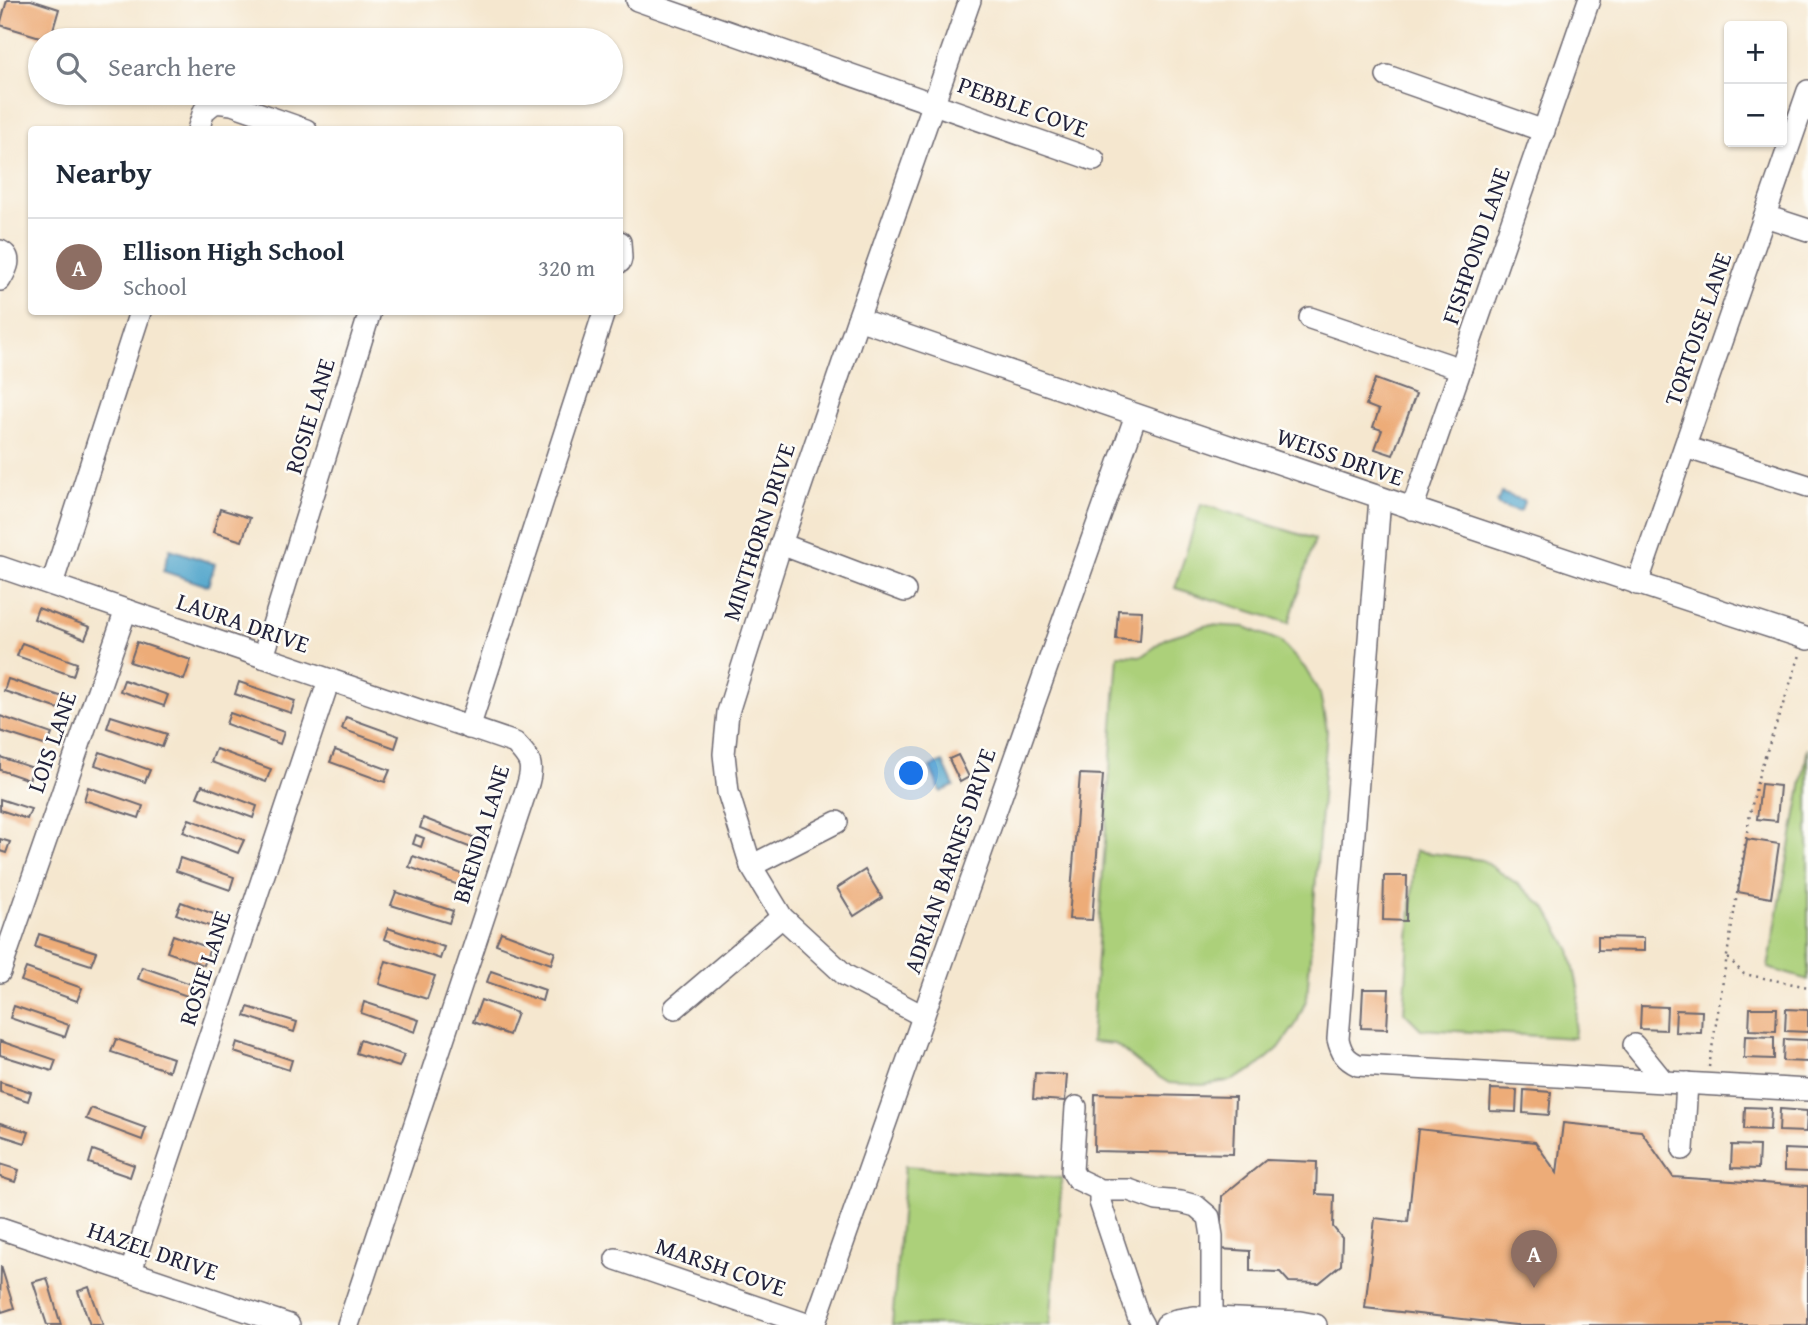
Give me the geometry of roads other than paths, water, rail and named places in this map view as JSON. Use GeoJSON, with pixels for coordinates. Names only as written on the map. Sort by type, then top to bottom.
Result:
{"type":"FeatureCollection","features":[{"type":"Feature","properties":{"kind":"street","name":"PEBBLE COVE"},"geometry":{"type":"LineString","coordinates":[[637,0],[1094,160]]}},
{"type":"Feature","properties":{"kind":"street","name":"MINTHORN DRIVE"},"geometry":{"type":"LineString","coordinates":[[923,1016],[845,975],[782,917],[751,866],[727,792],[724,754],[727,712],[858,319],[970,0]]}},
{"type":"Feature","properties":{"kind":"street","name":"FISHPOND LANE"},"geometry":{"type":"LineString","coordinates":[[1412,509],[1589,0]]}},
{"type":"Feature","properties":{"kind":"street"},"geometry":{"type":"LineString","coordinates":[[1387,76],[1544,131]]}},
{"type":"Feature","properties":{"kind":"street","name":"TORTOISE LANE"},"geometry":{"type":"LineString","coordinates":[[1637,584],[1808,91]]}},
{"type":"Feature","properties":{"kind":"street"},"geometry":{"type":"LineString","coordinates":[[199,126],[204,111],[211,105]]}},
{"type":"Feature","properties":{"kind":"street"},"geometry":{"type":"LineString","coordinates":[[235,105],[295,126]]}},
{"type":"Feature","properties":{"kind":"street"},"geometry":{"type":"LineString","coordinates":[[1765,216],[1808,230]]}},
{"type":"Feature","properties":{"kind":"street"},"geometry":{"type":"LineString","coordinates":[[0,251],[8,258],[8,262],[0,280]]}},
{"type":"Feature","properties":{"kind":"street"},"geometry":{"type":"LineString","coordinates":[[52,584],[138,315]]}},
{"type":"Feature","properties":{"kind":"street","name":"ROSIE LANE"},"geometry":{"type":"LineString","coordinates":[[263,657],[369,315]]}},
{"type":"Feature","properties":{"kind":"street"},"geometry":{"type":"LineString","coordinates":[[470,728],[603,315]]}},
{"type":"Feature","properties":{"kind":"street"},"geometry":{"type":"LineString","coordinates":[[1310,318],[1461,369]]}},
{"type":"Feature","properties":{"kind":"street","name":"WEISS DRIVE"},"geometry":{"type":"LineString","coordinates":[[858,319],[1412,509],[1807,638]]}},
{"type":"Feature","properties":{"kind":"street","name":"ADRIAN BARNES DRIVE"},"geometry":{"type":"LineString","coordinates":[[814,1325],[1136,415]]}},
{"type":"Feature","properties":{"kind":"street"},"geometry":{"type":"LineString","coordinates":[[1685,447],[1808,486]]}},
{"type":"Feature","properties":{"kind":"street"},"geometry":{"type":"LineString","coordinates":[[1380,498],[1338,1038],[1340,1050],[1348,1060],[1358,1065],[1808,1090]]}},
{"type":"Feature","properties":{"kind":"street"},"geometry":{"type":"LineString","coordinates":[[782,544],[905,591]]}},
{"type":"Feature","properties":{"kind":"street","name":"LAURA DRIVE"},"geometry":{"type":"LineString","coordinates":[[0,567],[470,728]]}},
{"type":"Feature","properties":{"kind":"street","name":"LOIS LANE"},"geometry":{"type":"LineString","coordinates":[[0,972],[125,610]]}},
{"type":"Feature","properties":{"kind":"street","name":"ROSIE LANE"},"geometry":{"type":"LineString","coordinates":[[131,1272],[329,680]]}},
{"type":"Feature","properties":{"kind":"street","name":"BRENDA LANE"},"geometry":{"type":"LineString","coordinates":[[348,1325],[532,772],[526,754],[515,743],[470,728]]}},
{"type":"Feature","properties":{"kind":"street"},"geometry":{"type":"LineString","coordinates":[[751,866],[837,822]]}},
{"type":"Feature","properties":{"kind":"street"},"geometry":{"type":"LineString","coordinates":[[674,1008],[782,917]]}},
{"type":"Feature","properties":{"kind":"street"},"geometry":{"type":"LineString","coordinates":[[1634,1045],[1664,1082]]}},
{"type":"Feature","properties":{"kind":"street"},"geometry":{"type":"LineString","coordinates":[[1683,1149],[1697,1084]]}},
{"type":"Feature","properties":{"kind":"street"},"geometry":{"type":"LineString","coordinates":[[1076,1107],[1072,1171],[1077,1179],[1100,1190],[1129,1190],[1157,1200],[1196,1206],[1209,1217],[1212,1236],[1212,1318]]}},
{"type":"Feature","properties":{"kind":"street"},"geometry":{"type":"LineString","coordinates":[[1100,1190],[1100,1202],[1143,1325]]}},
{"type":"Feature","properties":{"kind":"street","name":"HAZEL DRIVE"},"geometry":{"type":"LineString","coordinates":[[0,1228],[289,1325]]}},
{"type":"Feature","properties":{"kind":"street","name":"MARSH COVE"},"geometry":{"type":"LineString","coordinates":[[617,1259],[809,1325]]}},
{"type":"Feature","properties":{"kind":"street"},"geometry":{"type":"LineString","coordinates":[[1166,1325],[1194,1317],[1316,1325]]}},
{"type":"Feature","properties":{"kind":"water"},"geometry":{"type":"Polygon","coordinates":[[[1501,493],[1523,500],[1521,511],[1498,505],[1501,493]]]}},
{"type":"Feature","properties":{"kind":"water"},"geometry":{"type":"Polygon","coordinates":[[[170,549],[215,564],[208,586],[163,571],[170,549]]]}},
{"type":"Feature","properties":{"kind":"water"},"geometry":{"type":"Polygon","coordinates":[[[943,762],[954,786],[941,792],[930,767],[943,762]]]}},
{"type":"Feature","properties":{"kind":"place","name":"Ellison High School"},"geometry":{"type":"Point","coordinates":[1534,1288]}}]}
